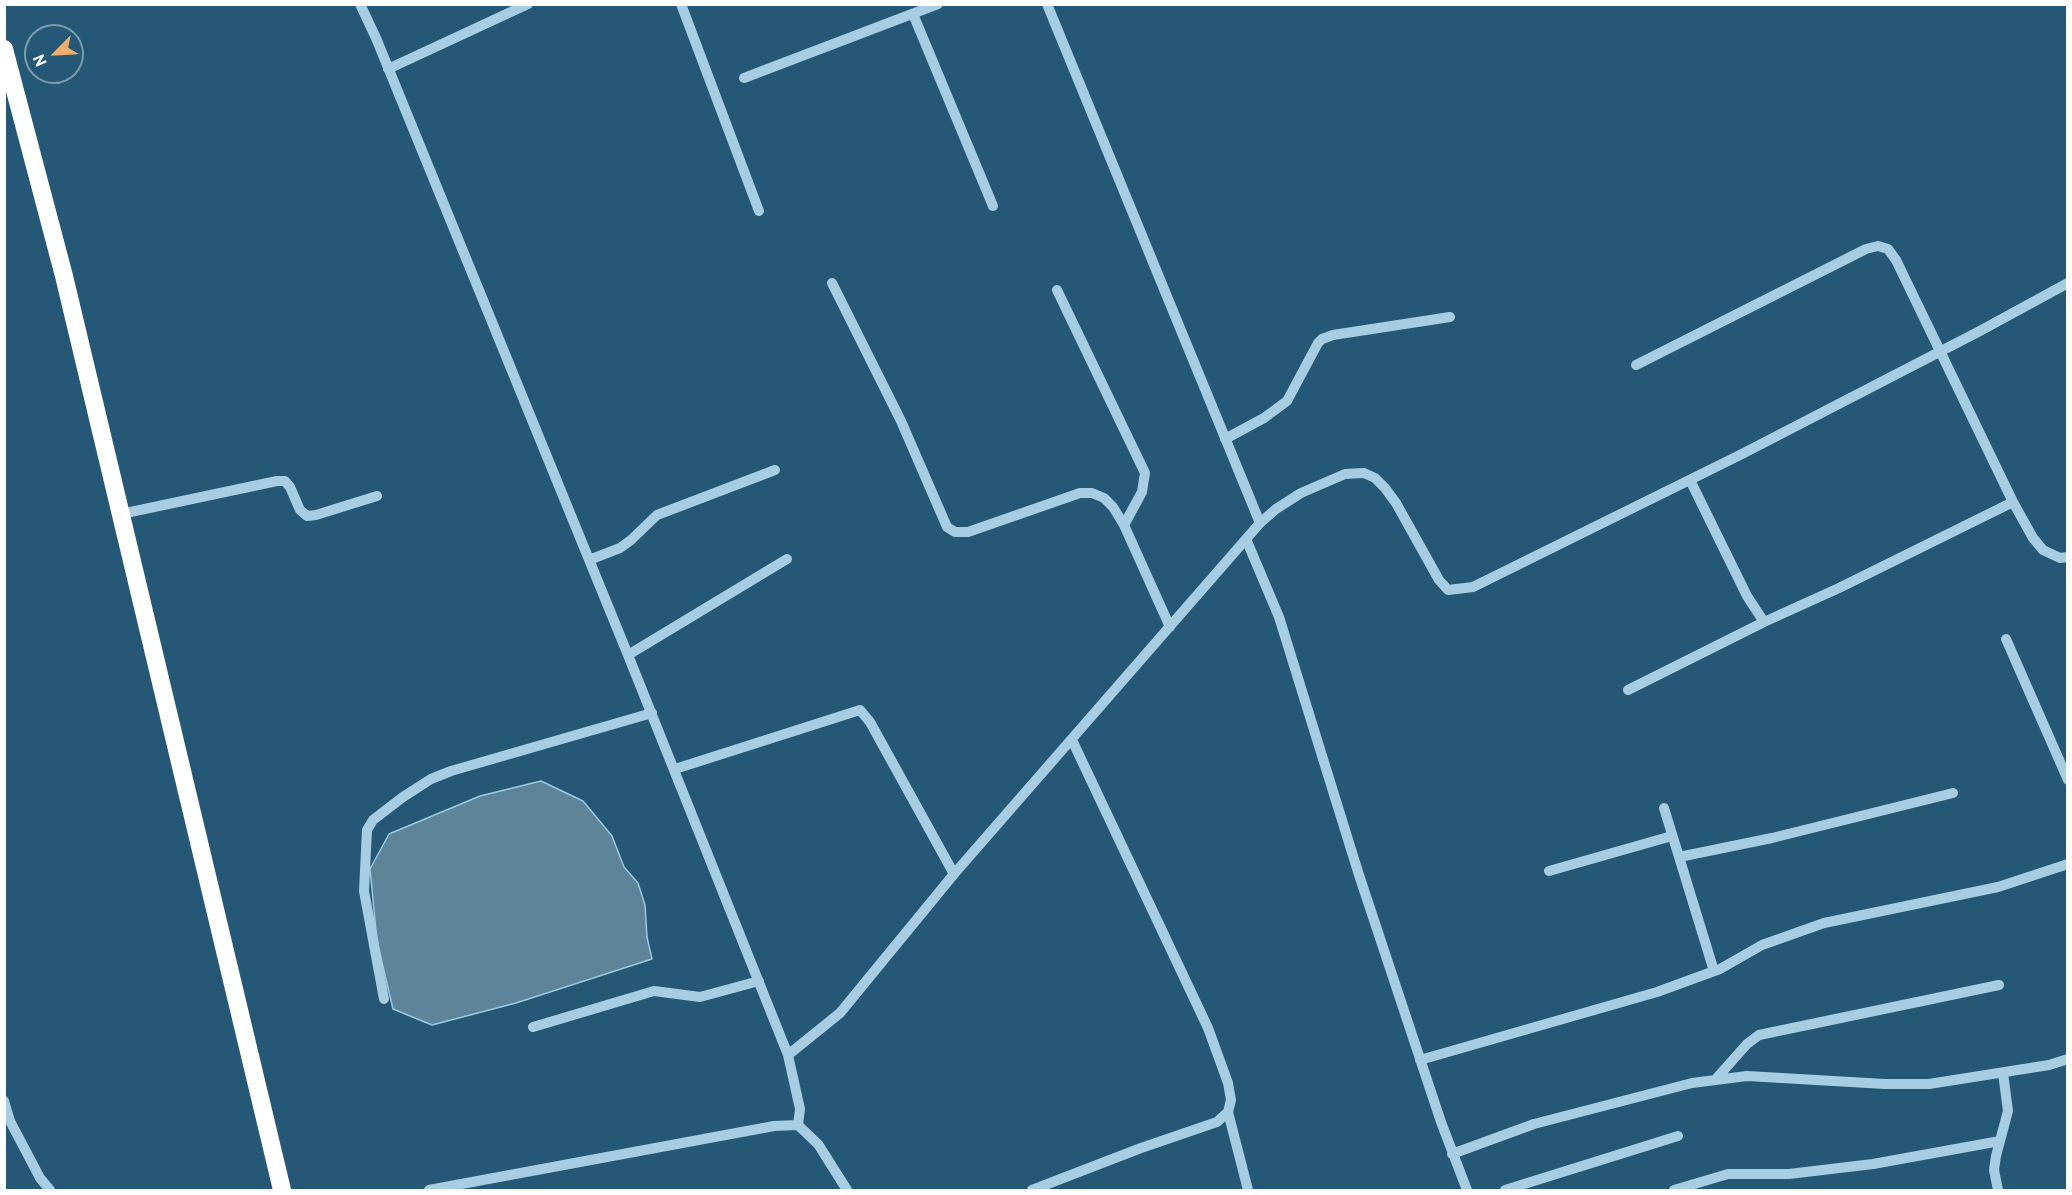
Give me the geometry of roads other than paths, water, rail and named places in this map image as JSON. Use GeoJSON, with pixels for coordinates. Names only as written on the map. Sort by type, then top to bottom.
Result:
{"type":"FeatureCollection","features":[{"type":"Feature","properties":{"kind":"highway"},"geometry":{"type":"LineString","coordinates":[[4,49],[64,276],[282,1191]]}},
{"type":"Feature","properties":{"kind":"street"},"geometry":{"type":"LineString","coordinates":[[360,4],[652,713],[788,1055],[800,1109],[798,1125]]}},
{"type":"Feature","properties":{"kind":"street"},"geometry":{"type":"LineString","coordinates":[[388,69],[528,4]]}},
{"type":"Feature","properties":{"kind":"street"},"geometry":{"type":"LineString","coordinates":[[681,4],[759,211]]}},
{"type":"Feature","properties":{"kind":"street"},"geometry":{"type":"LineString","coordinates":[[744,78],[938,4]]}},
{"type":"Feature","properties":{"kind":"street"},"geometry":{"type":"LineString","coordinates":[[1047,4],[1260,523]]}},
{"type":"Feature","properties":{"kind":"street"},"geometry":{"type":"LineString","coordinates":[[913,15],[993,206]]}},
{"type":"Feature","properties":{"kind":"street"},"geometry":{"type":"LineString","coordinates":[[1636,365],[1866,249],[1878,246],[1888,249],[1896,260],[2013,502],[2033,538],[2043,550],[2060,558],[2067,557]]}},
{"type":"Feature","properties":{"kind":"street"},"geometry":{"type":"LineString","coordinates":[[832,283],[901,421],[946,527],[955,532],[968,532],[1080,493],[1092,493],[1104,498],[1113,507],[1124,525],[1170,627]]}},
{"type":"Feature","properties":{"kind":"street"},"geometry":{"type":"LineString","coordinates":[[788,1055],[840,1012],[954,874],[1260,523],[1276,509],[1330,479],[1345,474],[1364,472],[1385,488],[1396,502],[1439,580],[1449,590],[1473,587],[1690,480],[1941,351],[2067,283]]}},
{"type":"Feature","properties":{"kind":"street"},"geometry":{"type":"LineString","coordinates":[[1057,290],[1145,473],[1142,492],[1124,525]]}},
{"type":"Feature","properties":{"kind":"street"},"geometry":{"type":"LineString","coordinates":[[1225,439],[1264,418],[1287,401],[1322,339],[1333,335],[1450,317]]}},
{"type":"Feature","properties":{"kind":"street"},"geometry":{"type":"LineString","coordinates":[[589,560],[625,544],[657,515],[775,471]]}},
{"type":"Feature","properties":{"kind":"street"},"geometry":{"type":"LineString","coordinates":[[1690,480],[1747,596],[1764,622]]}},
{"type":"Feature","properties":{"kind":"street"},"geometry":{"type":"LineString","coordinates":[[121,514],[285,481],[300,510],[307,516],[376,496]]}},
{"type":"Feature","properties":{"kind":"street"},"geometry":{"type":"LineString","coordinates":[[1628,690],[2013,502]]}},
{"type":"Feature","properties":{"kind":"street"},"geometry":{"type":"LineString","coordinates":[[1246,539],[1279,617],[1359,875],[1452,1154],[1467,1191]]}},
{"type":"Feature","properties":{"kind":"street"},"geometry":{"type":"LineString","coordinates":[[628,655],[787,559]]}},
{"type":"Feature","properties":{"kind":"street"},"geometry":{"type":"LineString","coordinates":[[2006,639],[2067,780]]}},
{"type":"Feature","properties":{"kind":"street"},"geometry":{"type":"LineString","coordinates":[[675,770],[860,710],[870,722],[954,874]]}},
{"type":"Feature","properties":{"kind":"street"},"geometry":{"type":"LineString","coordinates":[[384,999],[364,891],[367,830],[372,820],[432,779],[451,771],[652,713]]}},
{"type":"Feature","properties":{"kind":"street"},"geometry":{"type":"LineString","coordinates":[[1072,740],[1208,1028],[1228,1083],[1231,1100],[1228,1112],[1248,1191]]}},
{"type":"Feature","properties":{"kind":"street"},"geometry":{"type":"LineString","coordinates":[[1679,857],[1772,838],[1953,794]]}},
{"type":"Feature","properties":{"kind":"street"},"geometry":{"type":"LineString","coordinates":[[1664,808],[1714,971]]}},
{"type":"Feature","properties":{"kind":"street"},"geometry":{"type":"LineString","coordinates":[[1549,871],[1672,836]]}},
{"type":"Feature","properties":{"kind":"street"},"geometry":{"type":"LineString","coordinates":[[1420,1060],[1657,992],[1714,971],[1761,945],[1824,923],[1998,887],[2067,864]]}},
{"type":"Feature","properties":{"kind":"street"},"geometry":{"type":"LineString","coordinates":[[533,1027],[654,991],[700,997],[759,981]]}},
{"type":"Feature","properties":{"kind":"street"},"geometry":{"type":"LineString","coordinates":[[1715,1080],[1747,1044],[1759,1035],[1999,985]]}},
{"type":"Feature","properties":{"kind":"street"},"geometry":{"type":"LineString","coordinates":[[1452,1154],[1534,1124],[1692,1083],[1747,1076],[1885,1084],[1929,1084],[2049,1065],[2067,1059]]}},
{"type":"Feature","properties":{"kind":"street"},"geometry":{"type":"LineString","coordinates":[[1998,1191],[1994,1170],[2008,1111],[2003,1072]]}},
{"type":"Feature","properties":{"kind":"street"},"geometry":{"type":"LineString","coordinates":[[4,1101],[10,1121],[40,1178],[50,1191]]}},
{"type":"Feature","properties":{"kind":"street"},"geometry":{"type":"LineString","coordinates":[[1032,1191],[1141,1148],[1217,1122],[1228,1112]]}},
{"type":"Feature","properties":{"kind":"street"},"geometry":{"type":"LineString","coordinates":[[429,1191],[774,1126],[798,1125],[818,1144],[847,1191]]}},
{"type":"Feature","properties":{"kind":"street"},"geometry":{"type":"LineString","coordinates":[[1505,1191],[1562,1171],[1678,1137]]}},
{"type":"Feature","properties":{"kind":"street"},"geometry":{"type":"LineString","coordinates":[[1674,1191],[1728,1174],[1789,1174],[1873,1164],[2000,1141]]}},
{"type":"Feature","properties":{"kind":"water"},"geometry":{"type":"Polygon","coordinates":[[[541,781],[583,801],[612,836],[624,867],[638,883],[645,905],[647,937],[652,959],[516,1003],[432,1025],[393,1009],[377,941],[370,869],[389,834],[480,796],[541,781]]]}}]}
